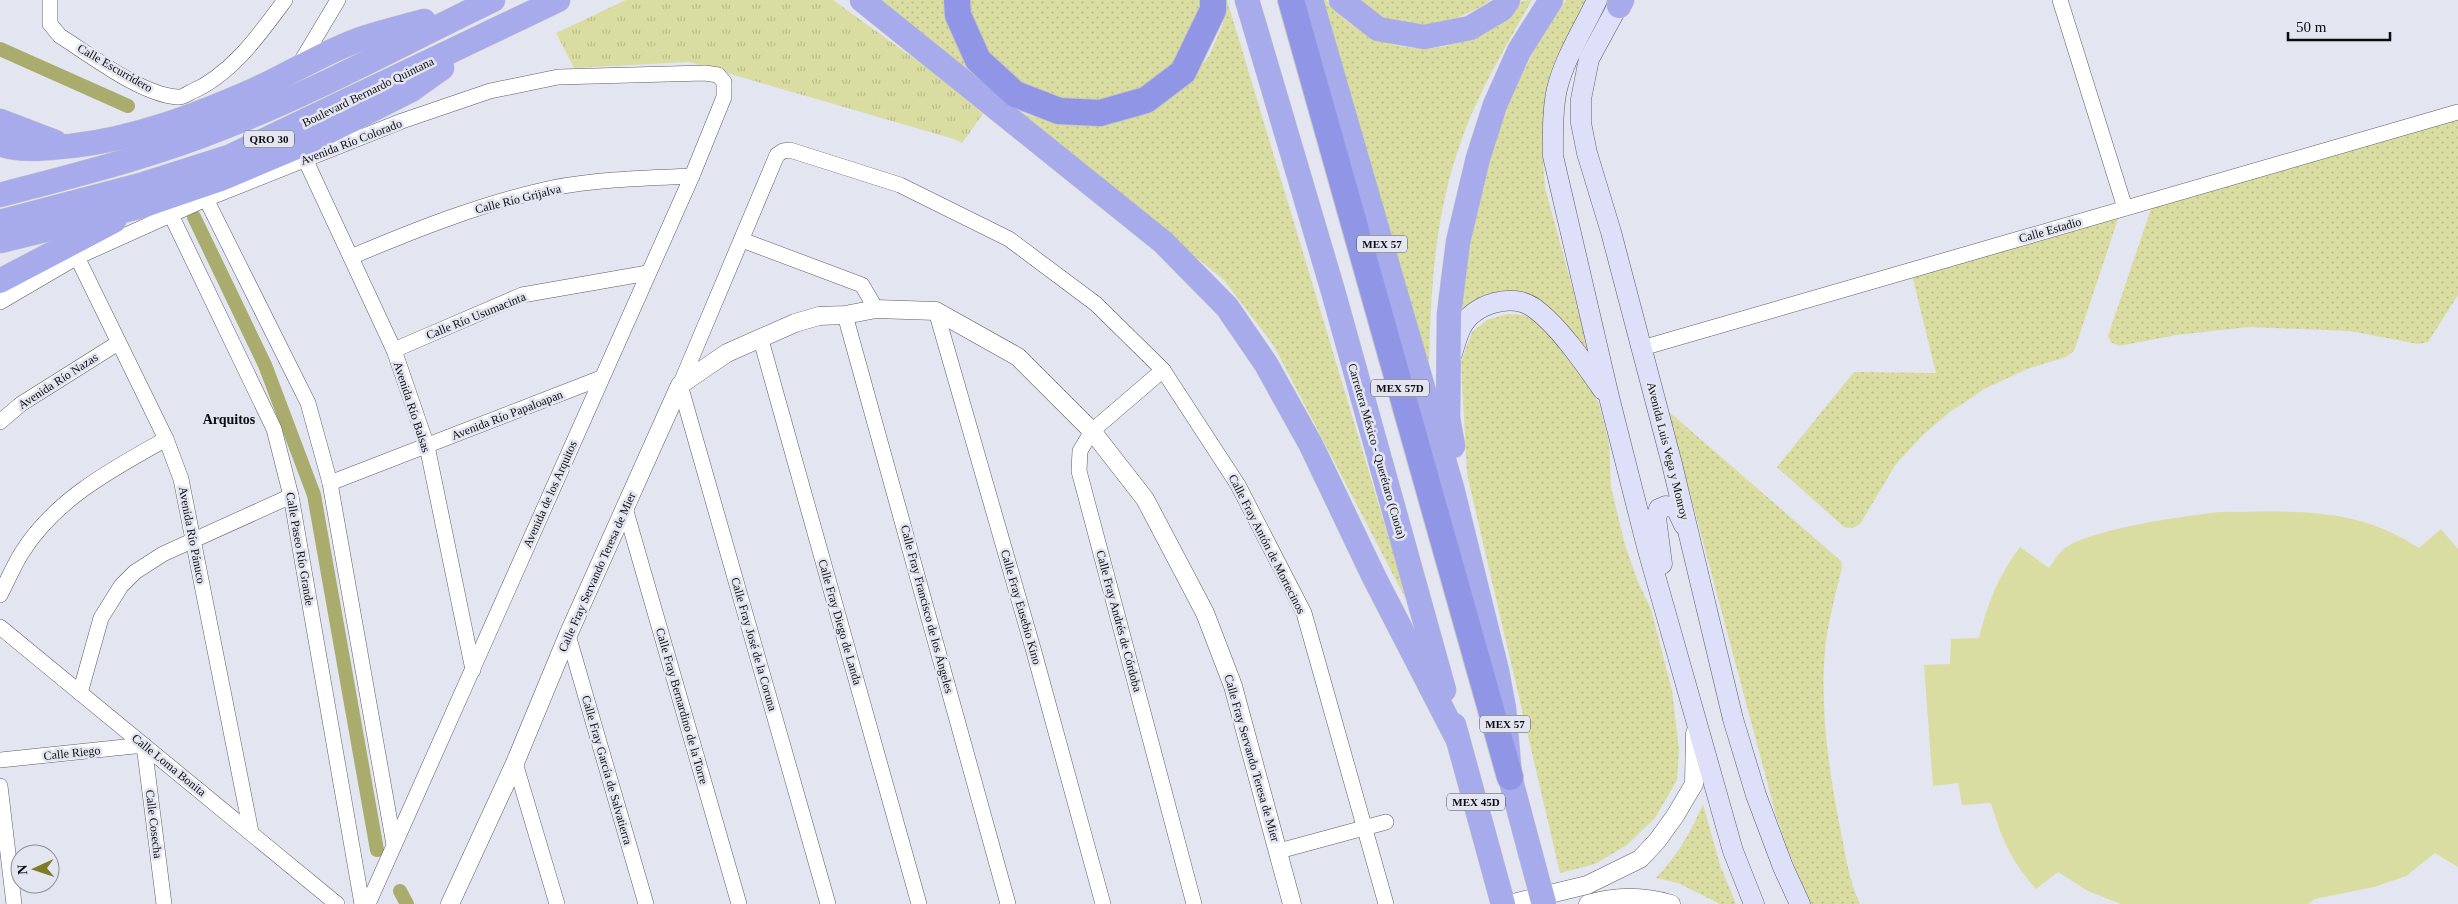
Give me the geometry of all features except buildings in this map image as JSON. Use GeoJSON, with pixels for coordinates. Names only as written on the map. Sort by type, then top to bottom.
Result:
{"type":"FeatureCollection","features":[{"type":"Feature","properties":{"kind":"highway","name":"Boulevard Bernardo Quintana"},"geometry":{"type":"LineString","coordinates":[[0,222],[144,184],[228,157],[558,0]]}},
{"type":"Feature","properties":{"kind":"highway"},"geometry":{"type":"LineString","coordinates":[[862,0],[1163,242],[1227,307],[1266,364],[1311,445],[1374,577],[1458,740]]}},
{"type":"Feature","properties":{"kind":"highway"},"geometry":{"type":"LineString","coordinates":[[957,0],[958,16],[978,60],[1015,94],[1059,111],[1100,114],[1146,100],[1183,72],[1213,10],[1213,0]]}},
{"type":"Feature","properties":{"kind":"highway","name":"Carretera México - Querétaro (Cuota)"},"geometry":{"type":"LineString","coordinates":[[1247,0],[1333,292],[1503,904]]}},
{"type":"Feature","properties":{"kind":"highway","name":"MEX 57D"},"geometry":{"type":"LineString","coordinates":[[1290,0],[1510,777]]}},
{"type":"Feature","properties":{"kind":"highway","name":"MEX 57"},"geometry":{"type":"LineString","coordinates":[[1311,0],[1452,488],[1497,671],[1504,709],[1510,777]]}},
{"type":"Feature","properties":{"kind":"highway"},"geometry":{"type":"LineString","coordinates":[[1341,0],[1378,29],[1424,37],[1470,28],[1502,9],[1508,0]]}},
{"type":"Feature","properties":{"kind":"highway"},"geometry":{"type":"LineString","coordinates":[[1452,488],[1454,455],[1448,418],[1449,314],[1458,242],[1478,158],[1495,105],[1519,51],[1550,0]]}},
{"type":"Feature","properties":{"kind":"highway"},"geometry":{"type":"LineString","coordinates":[[0,144],[11,148],[71,146],[104,142],[191,116],[253,90],[298,67],[359,40],[485,4]]}},
{"type":"Feature","properties":{"kind":"highway","name":"Boulevard Bernardo Quintana"},"geometry":{"type":"LineString","coordinates":[[0,195],[129,160],[222,129],[327,84],[374,58],[485,4]]}},
{"type":"Feature","properties":{"kind":"highway"},"geometry":{"type":"LineString","coordinates":[[0,241],[142,206],[221,179],[304,144],[411,90],[487,35]]}},
{"type":"Feature","properties":{"kind":"highway"},"geometry":{"type":"LineString","coordinates":[[0,121],[45,140],[71,146]]}},
{"type":"Feature","properties":{"kind":"highway"},"geometry":{"type":"LineString","coordinates":[[0,281],[142,206]]}},
{"type":"Feature","properties":{"kind":"highway","name":"MEX 45D"},"geometry":{"type":"LineString","coordinates":[[1510,777],[1544,904]]}},
{"type":"Feature","properties":{"kind":"main road","name":"Avenida Luis Vega y Monroy"},"geometry":{"type":"LineString","coordinates":[[1615,1],[1580,37],[1569,58],[1557,89],[1553,122],[1553,156],[1609,397],[1666,618],[1733,851],[1754,904]]}},
{"type":"Feature","properties":{"kind":"main road","name":"Avenida Luis Vega y Monroy"},"geometry":{"type":"LineString","coordinates":[[1615,1],[1589,59],[1581,99],[1581,123],[1587,153],[1642,348],[1733,719],[1756,794],[1783,867],[1800,904]]}},
{"type":"Feature","properties":{"kind":"main road"},"geometry":{"type":"LineString","coordinates":[[1449,363],[1462,327],[1479,311],[1492,304],[1509,300],[1525,303],[1535,308],[1578,355],[1609,397]]}},
{"type":"Feature","properties":{"kind":"main road"},"geometry":{"type":"LineString","coordinates":[[1666,618],[1656,518],[1659,509],[1670,506],[1680,512],[1692,546]]}},
{"type":"Feature","properties":{"kind":"street","name":"Calle Escurridero"},"geometry":{"type":"LineString","coordinates":[[50,0],[50,24],[60,36],[148,91],[179,98],[200,89],[224,73],[267,25],[285,0]]}},
{"type":"Feature","properties":{"kind":"street"},"geometry":{"type":"LineString","coordinates":[[298,67],[338,0]]}},
{"type":"Feature","properties":{"kind":"street"},"geometry":{"type":"LineString","coordinates":[[2060,0],[2125,208]]}},
{"type":"Feature","properties":{"kind":"street","name":"Avenida Río Colorado"},"geometry":{"type":"LineString","coordinates":[[0,302],[77,257],[206,199],[402,122],[490,91],[558,77],[704,73],[718,75],[724,82]]}},
{"type":"Feature","properties":{"kind":"street","name":"Avenida de los Arquitos"},"geometry":{"type":"LineString","coordinates":[[368,904],[692,176],[724,97],[724,82]]}},
{"type":"Feature","properties":{"kind":"street","name":"Calle Estadio"},"geometry":{"type":"LineString","coordinates":[[1642,348],[2458,112]]}},
{"type":"Feature","properties":{"kind":"street","name":"Calle Fray Antón de Mortecinos"},"geometry":{"type":"LineString","coordinates":[[783,151],[790,150],[900,185],[1009,239],[1096,304],[1163,370],[1238,485],[1304,613],[1386,904]]}},
{"type":"Feature","properties":{"kind":"street","name":"Calle Fray Servando Teresa de Mier"},"geometry":{"type":"LineString","coordinates":[[450,904],[516,764],[568,635],[680,385],[777,155],[783,151]]}},
{"type":"Feature","properties":{"kind":"street","name":"Avenida Río Balsas"},"geometry":{"type":"LineString","coordinates":[[305,159],[394,350],[427,446],[473,670]]}},
{"type":"Feature","properties":{"kind":"street","name":"Calle Río Grijalva"},"geometry":{"type":"LineString","coordinates":[[351,257],[428,225],[502,200],[554,188],[614,179],[692,176]]}},
{"type":"Feature","properties":{"kind":"street"},"geometry":{"type":"LineString","coordinates":[[206,199],[308,403],[330,483],[394,846]]}},
{"type":"Feature","properties":{"kind":"street","name":"Calle Paseo Río Grande"},"geometry":{"type":"LineString","coordinates":[[170,215],[274,429],[291,496],[362,904]]}},
{"type":"Feature","properties":{"kind":"street"},"geometry":{"type":"LineString","coordinates":[[742,240],[862,285],[876,309]]}},
{"type":"Feature","properties":{"kind":"street","name":"Avenida Río Pánuco"},"geometry":{"type":"LineString","coordinates":[[77,257],[166,439],[181,479],[251,832]]}},
{"type":"Feature","properties":{"kind":"street","name":"Calle Río Usumacinta"},"geometry":{"type":"LineString","coordinates":[[394,350],[522,295],[648,274]]}},
{"type":"Feature","properties":{"kind":"street","name":"Calle Fray Servando Teresa de Mier"},"geometry":{"type":"LineString","coordinates":[[680,385],[727,353],[795,324],[811,319],[876,309],[936,311],[1018,357],[1092,432],[1145,499],[1205,613],[1233,686],[1292,904]]}},
{"type":"Feature","properties":{"kind":"street","name":"Calle Fray Eusebio Kino"},"geometry":{"type":"LineString","coordinates":[[936,311],[1034,652],[1103,904]]}},
{"type":"Feature","properties":{"kind":"street","name":"Calle Fray Francisco de los Ángeles"},"geometry":{"type":"LineString","coordinates":[[845,315],[1008,904]]}},
{"type":"Feature","properties":{"kind":"street","name":"Calle Fray Diego de Landa"},"geometry":{"type":"LineString","coordinates":[[761,340],[919,904]]}},
{"type":"Feature","properties":{"kind":"street","name":"Avenida Río Nazas"},"geometry":{"type":"LineString","coordinates":[[0,422],[21,404],[118,343]]}},
{"type":"Feature","properties":{"kind":"street","name":"Calle Fray Andrés de Córdoba"},"geometry":{"type":"LineString","coordinates":[[1163,370],[1092,432],[1080,451],[1079,471],[1194,904]]}},
{"type":"Feature","properties":{"kind":"street","name":"Avenida Río Papaloapan"},"geometry":{"type":"LineString","coordinates":[[330,483],[601,378]]}},
{"type":"Feature","properties":{"kind":"street","name":"Calle Fray José de la Coruna"},"geometry":{"type":"LineString","coordinates":[[680,385],[828,904]]}},
{"type":"Feature","properties":{"kind":"street"},"geometry":{"type":"LineString","coordinates":[[0,595],[21,553],[55,511],[106,472],[166,439]]}},
{"type":"Feature","properties":{"kind":"street"},"geometry":{"type":"LineString","coordinates":[[80,693],[101,618],[121,586],[135,572],[163,554],[291,496]]}},
{"type":"Feature","properties":{"kind":"street","name":"Calle Fray Bernardino de la Torre"},"geometry":{"type":"LineString","coordinates":[[625,508],[738,904]]}},
{"type":"Feature","properties":{"kind":"street","name":"Calle Loma Bonita"},"geometry":{"type":"LineString","coordinates":[[0,627],[337,904]]}},
{"type":"Feature","properties":{"kind":"street","name":"Calle Fray García de Salvatierra"},"geometry":{"type":"LineString","coordinates":[[568,635],[646,904]]}},
{"type":"Feature","properties":{"kind":"street"},"geometry":{"type":"LineString","coordinates":[[1509,904],[1587,884],[1640,858],[1656,841],[1694,784],[1696,752],[1693,710]]}},
{"type":"Feature","properties":{"kind":"street","name":"Calle Riego"},"geometry":{"type":"LineString","coordinates":[[0,760],[144,745]]}},
{"type":"Feature","properties":{"kind":"street","name":"Calle Cosecha"},"geometry":{"type":"LineString","coordinates":[[144,745],[164,904]]}},
{"type":"Feature","properties":{"kind":"street"},"geometry":{"type":"LineString","coordinates":[[516,764],[557,904]]}},
{"type":"Feature","properties":{"kind":"street"},"geometry":{"type":"LineString","coordinates":[[0,786],[14,904]]}},
{"type":"Feature","properties":{"kind":"street"},"geometry":{"type":"LineString","coordinates":[[1279,852],[1386,822]]}},
{"type":"Feature","properties":{"kind":"street"},"geometry":{"type":"LineString","coordinates":[[1588,904],[1632,897],[1656,899],[1671,904]]}},
{"type":"Feature","properties":{"kind":"green space"},"geometry":{"type":"Polygon","coordinates":[[[626,0],[833,0],[937,75],[983,114],[962,143],[954,139],[689,62],[574,68],[556,33],[626,0]]]}},
{"type":"Feature","properties":{"kind":"green space"},"geometry":{"type":"Polygon","coordinates":[[[876,0],[948,0],[985,85],[876,0]]]}},
{"type":"Feature","properties":{"kind":"green space"},"geometry":{"type":"Polygon","coordinates":[[[970,0],[1203,0],[1187,48],[1182,57],[1173,66],[1138,91],[1107,101],[1076,102],[1045,95],[1016,81],[993,60],[977,33],[970,0]]]}},
{"type":"Feature","properties":{"kind":"green space"},"geometry":{"type":"Polygon","coordinates":[[[1226,0],[1409,605],[1274,346],[1224,280],[1017,112],[1049,121],[1082,126],[1127,119],[1189,81],[1209,56],[1223,24],[1226,0]]]}},
{"type":"Feature","properties":{"kind":"green space"},"geometry":{"type":"Polygon","coordinates":[[[1320,0],[1326,0],[1353,26],[1370,36],[1388,43],[1426,49],[1446,46],[1464,40],[1504,10],[1522,1],[1532,0],[1477,101],[1453,165],[1440,224],[1436,254],[1429,375],[1320,0]]]}},
{"type":"Feature","properties":{"kind":"green space"},"geometry":{"type":"Polygon","coordinates":[[[1353,0],[1491,0],[1453,19],[1426,25],[1412,25],[1398,23],[1380,16],[1353,0]]]}},
{"type":"Feature","properties":{"kind":"green space"},"geometry":{"type":"Polygon","coordinates":[[[1566,0],[1608,0],[1563,53],[1547,106],[1542,145],[1545,188],[1590,352],[1554,312],[1535,299],[1458,317],[1472,233],[1492,152],[1522,74],[1542,36],[1566,0]]]}},
{"type":"Feature","properties":{"kind":"green space"},"geometry":{"type":"Polygon","coordinates":[[[2458,116],[2458,295],[2428,342],[2418,344],[2350,331],[2249,327],[2176,335],[2119,346],[2111,342],[2108,336],[2153,203],[2458,116]]]}},
{"type":"Feature","properties":{"kind":"green space"},"geometry":{"type":"Polygon","coordinates":[[[2120,213],[2074,351],[2066,357],[2027,369],[1986,388],[1950,412],[1924,434],[1896,464],[1860,524],[1853,528],[1844,527],[1777,467],[1854,372],[1936,373],[1912,275],[2120,213]]]}},
{"type":"Feature","properties":{"kind":"green space"},"geometry":{"type":"Polygon","coordinates":[[[1507,314],[1524,315],[1541,325],[1576,366],[1599,404],[1609,443],[1611,487],[1625,545],[1638,582],[1651,609],[1672,691],[1679,750],[1677,780],[1655,818],[1627,845],[1595,864],[1560,873],[1467,474],[1461,362],[1472,332],[1487,320],[1507,314]]]}},
{"type":"Feature","properties":{"kind":"green space"},"geometry":{"type":"Polygon","coordinates":[[[1668,411],[1841,561],[1842,568],[1827,634],[1824,657],[1824,706],[1828,756],[1836,804],[1848,867],[1860,904],[1811,904],[1787,848],[1776,815],[1668,411]]]}},
{"type":"Feature","properties":{"kind":"green space"},"geometry":{"type":"Polygon","coordinates":[[[2219,512],[2298,512],[2346,518],[2370,524],[2395,534],[2419,548],[2441,529],[2458,549],[2458,867],[2435,853],[2406,876],[2374,887],[2315,899],[2308,904],[2121,904],[2088,891],[2058,872],[2036,889],[2008,849],[1991,803],[1962,805],[1958,783],[1933,786],[1924,665],[1950,664],[1951,639],[1979,638],[1995,590],[2020,547],[2049,568],[2063,550],[2092,536],[2137,525],[2219,512]]]}},
{"type":"Feature","properties":{"kind":"green space"},"geometry":{"type":"Polygon","coordinates":[[[1703,804],[1720,865],[1736,904],[1720,904],[1678,883],[1656,878],[1683,843],[1703,804]]]}},
{"type":"Feature","properties":{"kind":"waterway"},"geometry":{"type":"LineString","coordinates":[[0,49],[128,106]]}},
{"type":"Feature","properties":{"kind":"waterway"},"geometry":{"type":"LineString","coordinates":[[194,217],[265,365],[314,495],[377,850]]}},
{"type":"Feature","properties":{"kind":"waterway"},"geometry":{"type":"LineString","coordinates":[[400,891],[407,904]]}},
{"type":"Feature","properties":{"kind":"district","name":"Arquitos"},"geometry":{"type":"Point","coordinates":[229,419]}}]}
